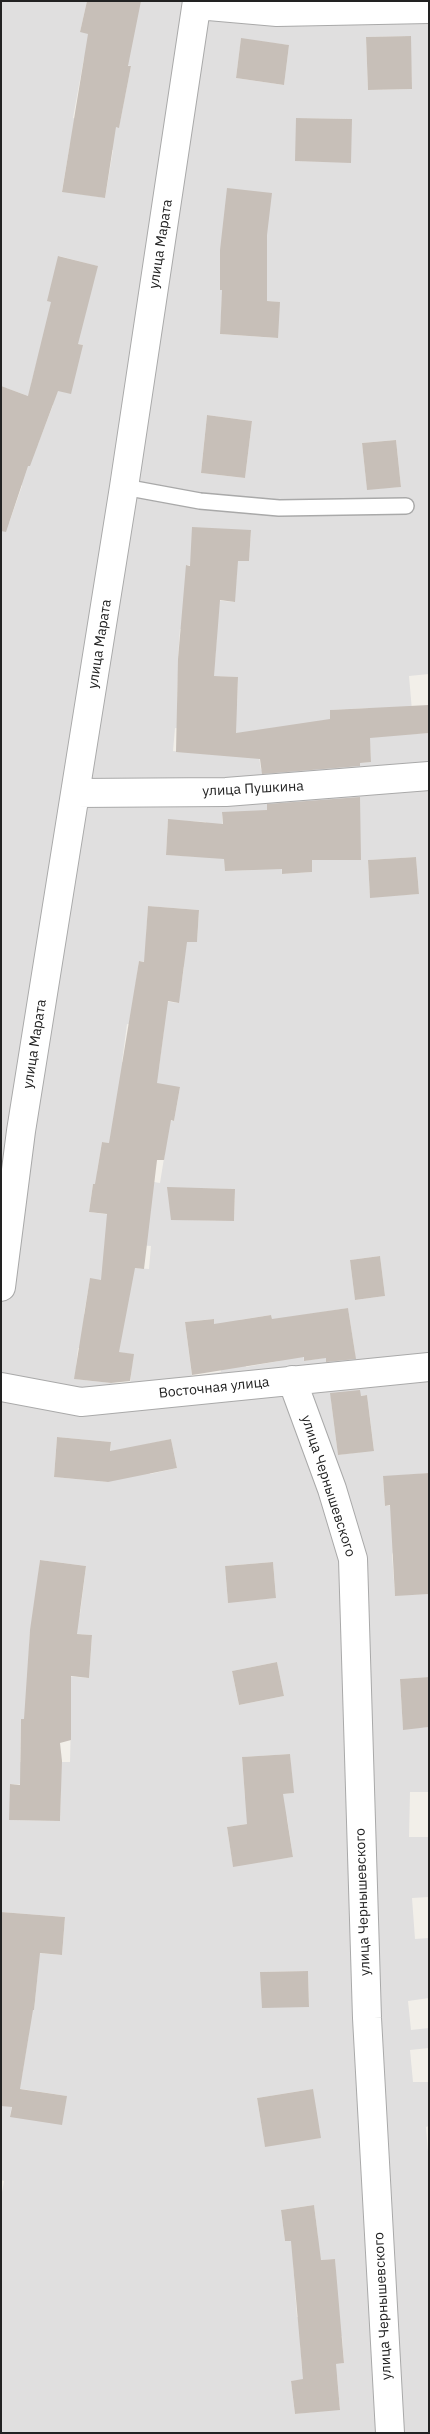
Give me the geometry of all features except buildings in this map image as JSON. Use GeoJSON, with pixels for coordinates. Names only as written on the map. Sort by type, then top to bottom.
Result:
{"type":"FeatureCollection","features":[{"type":"Feature","properties":{"kind":"street"},"geometry":{"type":"LineString","coordinates":[[197,3],[277,12],[429,9]]}},
{"type":"Feature","properties":{"kind":"street","name":"улица Марата"},"geometry":{"type":"LineString","coordinates":[[1,1287],[11,1128],[76,793],[197,3]]}},
{"type":"Feature","properties":{"kind":"street","name":"улица Пушкина"},"geometry":{"type":"LineString","coordinates":[[76,793],[226,792],[429,776]]}},
{"type":"Feature","properties":{"kind":"street","name":"Восточная улица"},"geometry":{"type":"LineString","coordinates":[[1,1387],[81,1402],[429,1367]]}},
{"type":"Feature","properties":{"kind":"street","name":"улица Чернышевского"},"geometry":{"type":"LineString","coordinates":[[292,1380],[332,1489],[353,1559],[367,2018],[390,2433]]}},
{"type":"Feature","properties":{"kind":"lane"},"geometry":{"type":"LineString","coordinates":[[124,487],[200,501],[279,508],[406,506]]}},
{"type":"Feature","properties":{"kind":"shaded area"},"geometry":{"type":"Polygon","coordinates":[[[1,1],[87,1],[80,32],[141,1],[429,1],[429,674],[409,676],[414,734],[429,733],[429,1473],[383,1477],[385,1506],[429,1503],[392,1554],[395,1595],[429,1594],[429,1677],[400,1679],[403,1729],[429,1727],[429,1792],[410,1792],[409,1837],[429,1837],[429,1897],[412,1898],[415,1939],[429,1938],[429,1998],[408,2001],[411,2030],[429,2028],[429,2048],[410,2050],[413,2082],[429,2082],[429,2126],[426,2127],[429,2164],[429,2433],[1,2433],[1,2198],[4,2181],[1,2180],[1,2072],[22,2075],[29,2033],[1,2006],[34,2010],[38,1971],[1,1967],[1,1950],[62,1955],[65,1917],[1,1912],[1,521],[9,523],[22,486],[1,431],[38,444],[53,405],[6,388],[1,401],[1,1]],[[410,36],[366,37],[368,90],[412,89],[410,36]],[[241,39],[236,78],[284,85],[289,45],[241,39]],[[84,58],[73,118],[119,127],[131,66],[84,58]],[[296,118],[296,161],[351,162],[351,119],[296,118]],[[70,144],[62,191],[105,198],[113,150],[70,144]],[[59,256],[86,310],[97,266],[59,256]],[[222,299],[220,334],[277,338],[279,302],[222,299]],[[44,335],[31,384],[83,345],[44,335]],[[207,415],[201,473],[245,478],[252,421],[207,415]],[[396,440],[362,443],[367,489],[401,487],[396,440]],[[251,531],[191,558],[249,561],[251,531]],[[187,565],[184,597],[234,602],[237,571],[187,565]],[[180,629],[178,659],[215,661],[217,632],[180,629]],[[178,675],[177,703],[237,705],[238,677],[178,675]],[[368,708],[330,710],[332,764],[371,762],[368,708]],[[175,728],[173,751],[231,756],[233,732],[175,728]],[[255,730],[261,770],[295,765],[255,730]],[[222,812],[225,871],[254,870],[222,812]],[[308,812],[278,814],[282,874],[312,872],[308,812]],[[168,820],[166,855],[203,857],[206,822],[168,820]],[[416,857],[368,860],[370,897],[419,894],[416,857]],[[148,906],[146,938],[197,942],[199,910],[148,906]],[[139,961],[134,997],[178,1003],[184,967],[139,961]],[[127,1024],[122,1062],[159,1067],[164,1029],[127,1024]],[[180,1087],[115,1111],[174,1121],[180,1087]],[[102,1142],[97,1172],[160,1183],[165,1152],[102,1142]],[[93,1184],[89,1212],[142,1219],[146,1192],[93,1184]],[[185,1188],[184,1220],[234,1221],[235,1189],[185,1188]],[[105,1242],[103,1266],[149,1269],[151,1246],[105,1242]],[[380,1256],[350,1260],[355,1300],[385,1296],[380,1256]],[[90,1279],[84,1314],[124,1321],[90,1279]],[[348,1308],[298,1316],[304,1361],[355,1353],[348,1308]],[[271,1315],[239,1320],[246,1367],[279,1361],[271,1315]],[[213,1319],[185,1322],[192,1376],[221,1372],[213,1319]],[[78,1348],[75,1379],[130,1385],[133,1354],[78,1348]],[[367,1395],[331,1400],[338,1455],[374,1450],[367,1395]],[[57,1437],[54,1477],[108,1482],[111,1442],[57,1437]],[[171,1439],[144,1445],[150,1474],[177,1468],[171,1439]],[[40,1560],[35,1608],[80,1614],[86,1566],[40,1560]],[[273,1562],[225,1566],[228,1602],[276,1598],[273,1562]],[[30,1630],[28,1673],[89,1678],[92,1635],[30,1630]],[[277,1662],[232,1671],[239,1705],[284,1696],[277,1662]],[[21,1719],[20,1762],[70,1762],[71,1719],[21,1719]],[[290,1754],[242,1757],[245,1797],[293,1793],[290,1754]],[[11,1784],[10,1820],[60,1821],[61,1786],[11,1784]],[[287,1818],[227,1827],[233,1866],[293,1857],[287,1818]],[[308,1971],[260,1972],[309,2007],[308,1971]],[[15,2088],[10,2116],[67,2096],[15,2088]],[[313,2089],[257,2098],[265,2147],[313,2089]],[[314,2205],[281,2210],[285,2241],[318,2237],[314,2205]],[[335,2259],[293,2262],[297,2317],[338,2314],[335,2259]],[[342,2336],[300,2340],[302,2367],[344,2363],[342,2336]],[[337,2376],[291,2381],[295,2414],[340,2409],[337,2376]]]}}]}
